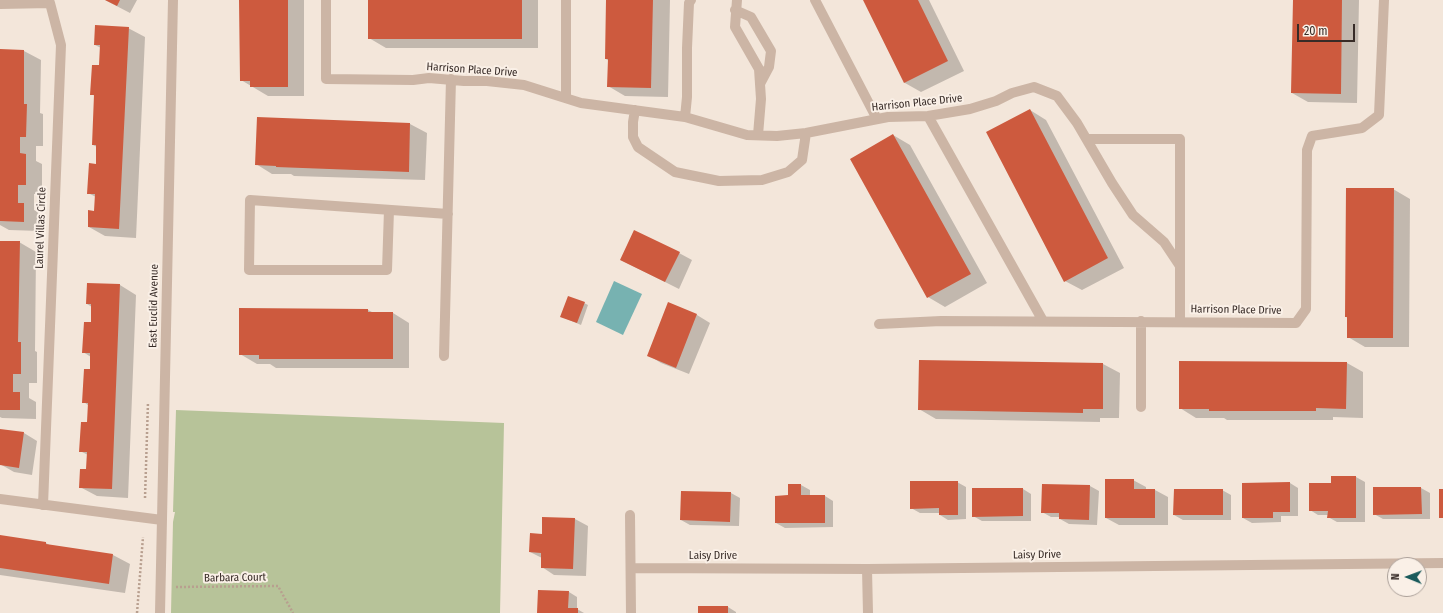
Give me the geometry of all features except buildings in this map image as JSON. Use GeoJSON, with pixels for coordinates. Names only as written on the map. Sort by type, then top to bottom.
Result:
{"type":"FeatureCollection","features":[{"type":"Feature","properties":{"kind":"street","name":"East Euclid Avenue"},"geometry":{"type":"LineString","coordinates":[[160,613],[173,0]]}},
{"type":"Feature","properties":{"kind":"street","name":"Harrison Place Drive"},"geometry":{"type":"LineString","coordinates":[[326,0],[326,79],[413,80],[429,78],[487,81],[524,85],[581,103],[685,117],[747,135],[777,136],[806,133],[888,117],[928,116],[970,109],[996,101],[1012,93],[1034,87],[1057,96],[1077,123],[1133,215],[1164,242],[1180,266],[1180,322],[1296,323],[1306,309],[1307,150],[1312,136],[1362,128],[1379,115],[1384,0]]}},
{"type":"Feature","properties":{"kind":"street"},"geometry":{"type":"LineString","coordinates":[[566,0],[566,98]]}},
{"type":"Feature","properties":{"kind":"street"},"geometry":{"type":"LineString","coordinates":[[685,117],[687,97],[689,3],[692,0]]}},
{"type":"Feature","properties":{"kind":"street"},"geometry":{"type":"LineString","coordinates":[[815,0],[877,119]]}},
{"type":"Feature","properties":{"kind":"street","name":"Laurel Villas Circle"},"geometry":{"type":"LineString","coordinates":[[0,4],[50,3],[61,45],[43,505]]}},
{"type":"Feature","properties":{"kind":"street"},"geometry":{"type":"LineString","coordinates":[[736,5],[751,17],[771,51],[769,67],[760,84]]}},
{"type":"Feature","properties":{"kind":"street"},"geometry":{"type":"LineString","coordinates":[[736,5],[735,27],[759,69],[761,99],[758,135]]}},
{"type":"Feature","properties":{"kind":"street"},"geometry":{"type":"LineString","coordinates":[[444,356],[451,79]]}},
{"type":"Feature","properties":{"kind":"street"},"geometry":{"type":"LineString","coordinates":[[635,110],[633,137],[638,147],[675,172],[719,181],[762,180],[788,172],[802,160],[806,133]]}},
{"type":"Feature","properties":{"kind":"street"},"geometry":{"type":"LineString","coordinates":[[928,116],[1043,321]]}},
{"type":"Feature","properties":{"kind":"street"},"geometry":{"type":"LineString","coordinates":[[1087,139],[1180,139],[1180,266]]}},
{"type":"Feature","properties":{"kind":"street"},"geometry":{"type":"LineString","coordinates":[[389,210],[386,270],[249,270],[250,200],[448,214]]}},
{"type":"Feature","properties":{"kind":"street"},"geometry":{"type":"LineString","coordinates":[[879,324],[941,321],[1180,322]]}},
{"type":"Feature","properties":{"kind":"street"},"geometry":{"type":"LineString","coordinates":[[1141,322],[1141,407]]}},
{"type":"Feature","properties":{"kind":"street"},"geometry":{"type":"LineString","coordinates":[[0,499],[162,520]]}},
{"type":"Feature","properties":{"kind":"street"},"geometry":{"type":"LineString","coordinates":[[630,515],[632,613]]}},
{"type":"Feature","properties":{"kind":"street","name":"Laisy Drive"},"geometry":{"type":"LineString","coordinates":[[631,568],[868,569],[1443,563]]}},
{"type":"Feature","properties":{"kind":"street"},"geometry":{"type":"LineString","coordinates":[[868,569],[868,613]]}},
{"type":"Feature","properties":{"kind":"path"},"geometry":{"type":"LineString","coordinates":[[137,613],[143,537]]}},
{"type":"Feature","properties":{"kind":"path","name":"Barbara Court"},"geometry":{"type":"LineString","coordinates":[[160,588],[278,586],[293,613]]}},
{"type":"Feature","properties":{"kind":"green space"},"geometry":{"type":"Polygon","coordinates":[[[176,410],[504,423],[500,613],[171,613],[173,522],[175,512],[173,512],[176,410]]]}},
{"type":"Feature","properties":{"kind":"water"},"geometry":{"type":"Polygon","coordinates":[[[614,281],[642,294],[623,335],[596,322],[614,281]]]}}]}
